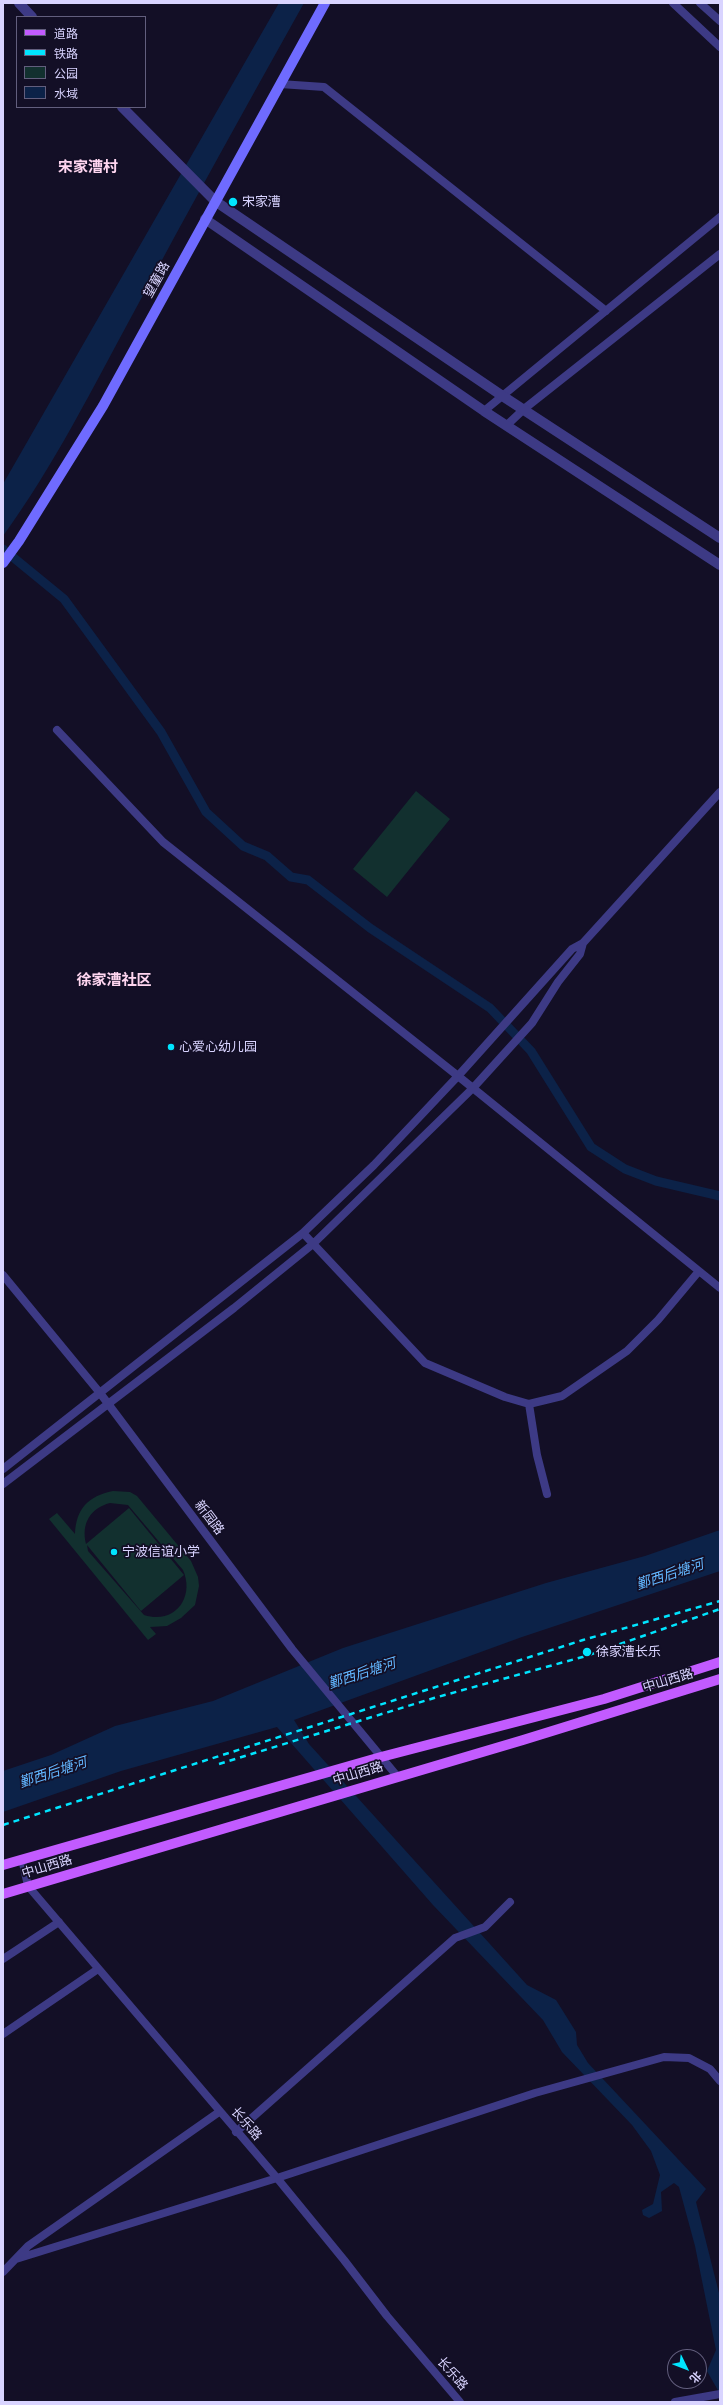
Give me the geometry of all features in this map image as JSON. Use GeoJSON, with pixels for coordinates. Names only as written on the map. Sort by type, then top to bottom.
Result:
{"type":"FeatureCollection","features":[{"type":"Feature","properties":{"kind":"main road","name":"望童路"},"geometry":{"type":"LineString","coordinates":[[3,563],[19,541],[103,406],[325,3]]}},
{"type":"Feature","properties":{"kind":"main road","name":"中山西路"},"geometry":{"type":"LineString","coordinates":[[3,1865],[382,1757],[604,1699],[720,1662]]}},
{"type":"Feature","properties":{"kind":"main road","name":"中山西路"},"geometry":{"type":"LineString","coordinates":[[3,1894],[363,1786],[523,1740],[720,1679]]}},
{"type":"Feature","properties":{"kind":"street"},"geometry":{"type":"LineString","coordinates":[[18,3],[31,16]]}},
{"type":"Feature","properties":{"kind":"street"},"geometry":{"type":"LineString","coordinates":[[673,3],[720,47]]}},
{"type":"Feature","properties":{"kind":"street"},"geometry":{"type":"LineString","coordinates":[[700,3],[720,21]]}},
{"type":"Feature","properties":{"kind":"street"},"geometry":{"type":"LineString","coordinates":[[280,84],[324,87],[606,311]]}},
{"type":"Feature","properties":{"kind":"street"},"geometry":{"type":"LineString","coordinates":[[123,108],[215,201],[501,395],[720,538]]}},
{"type":"Feature","properties":{"kind":"street"},"geometry":{"type":"LineString","coordinates":[[484,411],[501,395],[720,217]]}},
{"type":"Feature","properties":{"kind":"street"},"geometry":{"type":"LineString","coordinates":[[205,219],[484,411],[720,565]]}},
{"type":"Feature","properties":{"kind":"street"},"geometry":{"type":"LineString","coordinates":[[507,425],[524,409],[720,254]]}},
{"type":"Feature","properties":{"kind":"street"},"geometry":{"type":"LineString","coordinates":[[57,730],[163,842],[473,1088],[720,1288]]}},
{"type":"Feature","properties":{"kind":"street"},"geometry":{"type":"LineString","coordinates":[[3,1469],[303,1233],[374,1165],[458,1076],[572,949],[583,943],[720,792]]}},
{"type":"Feature","properties":{"kind":"street"},"geometry":{"type":"LineString","coordinates":[[3,1484],[108,1405],[313,1244],[473,1088],[532,1023],[558,982],[580,954],[583,943]]}},
{"type":"Feature","properties":{"kind":"street"},"geometry":{"type":"LineString","coordinates":[[303,1233],[425,1363],[505,1397],[529,1404],[562,1396],[627,1350],[658,1320],[699,1271]]}},
{"type":"Feature","properties":{"kind":"street","name":"新园路"},"geometry":{"type":"LineString","coordinates":[[3,1275],[100,1393],[292,1649],[397,1776]]}},
{"type":"Feature","properties":{"kind":"street"},"geometry":{"type":"LineString","coordinates":[[529,1404],[537,1455],[547,1494]]}},
{"type":"Feature","properties":{"kind":"street","name":"长乐路"},"geometry":{"type":"LineString","coordinates":[[22,1859],[28,1886],[236,2132],[277,2178],[344,2260],[387,2316],[460,2402]]}},
{"type":"Feature","properties":{"kind":"street"},"geometry":{"type":"LineString","coordinates":[[236,2132],[455,1938],[485,1927],[510,1902]]}},
{"type":"Feature","properties":{"kind":"street"},"geometry":{"type":"LineString","coordinates":[[3,1959],[59,1922]]}},
{"type":"Feature","properties":{"kind":"street"},"geometry":{"type":"LineString","coordinates":[[3,2034],[98,1969]]}},
{"type":"Feature","properties":{"kind":"street"},"geometry":{"type":"LineString","coordinates":[[16,2259],[277,2178],[574,2082],[664,2057],[689,2058],[710,2069],[720,2081]]}},
{"type":"Feature","properties":{"kind":"street"},"geometry":{"type":"LineString","coordinates":[[3,2272],[28,2246],[219,2112]]}},
{"type":"Feature","properties":{"kind":"street"},"geometry":{"type":"LineString","coordinates":[[675,2402],[716,2394]]}},
{"type":"Feature","properties":{"kind":"green space"},"geometry":{"type":"Polygon","coordinates":[[[416,791],[450,819],[387,897],[353,869],[416,791]]]}},
{"type":"Feature","properties":{"kind":"green space"},"geometry":{"type":"Polygon","coordinates":[[[113,1491],[130,1492],[137,1496],[191,1561],[198,1577],[199,1586],[195,1605],[181,1618],[167,1626],[150,1627],[156,1634],[148,1640],[49,1519],[57,1513],[75,1534],[78,1517],[85,1505],[90,1500],[104,1493],[113,1491]],[[110,1503],[103,1505],[92,1513],[86,1524],[86,1544],[129,1508],[184,1575],[141,1611],[87,1545],[88,1551],[144,1615],[155,1617],[165,1616],[180,1606],[184,1599],[186,1580],[183,1570],[128,1505],[110,1503]]]}},
{"type":"Feature","properties":{"kind":"water"},"geometry":{"type":"Polygon","coordinates":[[[279,3],[304,3],[72,426],[39,482],[3,536],[3,484],[279,3]]]}},
{"type":"Feature","properties":{"kind":"water","name":"鄞西后塘河"},"geometry":{"type":"Polygon","coordinates":[[[720,1530],[720,1571],[522,1637],[294,1720],[309,1744],[527,1985],[556,2000],[576,2032],[577,2045],[588,2063],[706,2189],[696,2202],[720,2297],[720,2394],[707,2371],[716,2350],[695,2246],[679,2187],[674,2183],[661,2192],[662,2211],[649,2218],[643,2215],[642,2210],[653,2204],[660,2175],[651,2151],[632,2125],[562,2052],[543,2020],[433,1905],[277,1727],[121,1771],[3,1812],[3,1771],[51,1755],[115,1726],[213,1701],[343,1648],[546,1583],[645,1556],[720,1530]]]}},
{"type":"Feature","properties":{"kind":"waterway"},"geometry":{"type":"LineString","coordinates":[[3,549],[64,599],[161,732],[206,812],[243,846],[267,856],[291,877],[308,880],[370,928],[490,1008],[531,1051],[591,1147],[625,1169],[656,1181],[720,1196]]}},
{"type":"Feature","properties":{"kind":"railway"},"geometry":{"type":"LineString","coordinates":[[3,1825],[583,1640],[720,1601]]}},
{"type":"Feature","properties":{"kind":"railway"},"geometry":{"type":"LineString","coordinates":[[219,1764],[434,1698],[586,1656],[720,1609]]}},
{"type":"Feature","properties":{"kind":"place","name":"宋家漕"},"geometry":{"type":"Point","coordinates":[233,202]}},
{"type":"Feature","properties":{"kind":"place","name":"心爱心幼儿园"},"geometry":{"type":"Point","coordinates":[171,1047]}},
{"type":"Feature","properties":{"kind":"place","name":"宁波信谊小学"},"geometry":{"type":"Point","coordinates":[114,1552]}},
{"type":"Feature","properties":{"kind":"place","name":"徐家漕长乐"},"geometry":{"type":"Point","coordinates":[587,1652]}},
{"type":"Feature","properties":{"kind":"district","name":"宋家漕村"},"geometry":{"type":"Point","coordinates":[88,168]}},
{"type":"Feature","properties":{"kind":"district","name":"徐家漕社区"},"geometry":{"type":"Point","coordinates":[114,981]}}]}
